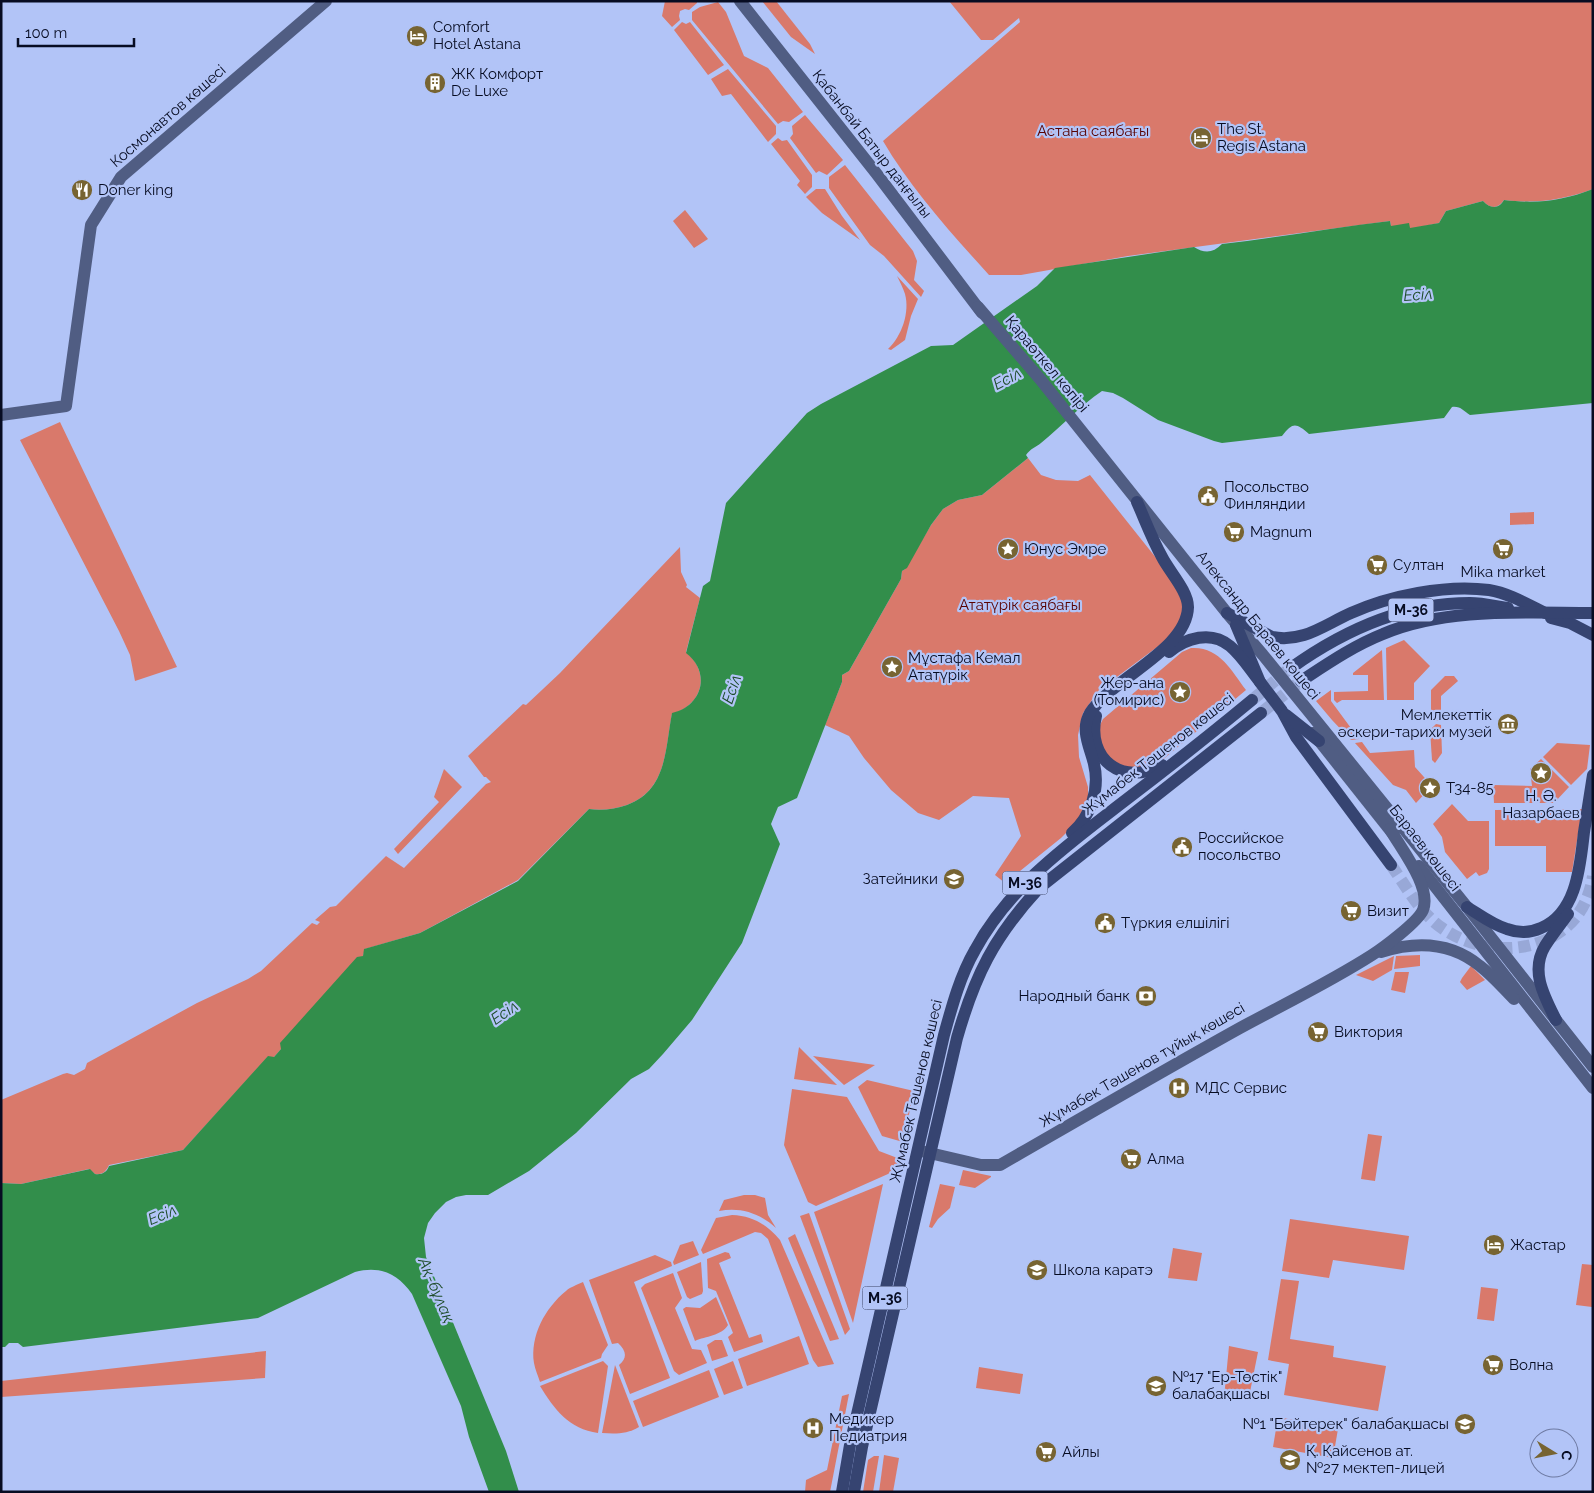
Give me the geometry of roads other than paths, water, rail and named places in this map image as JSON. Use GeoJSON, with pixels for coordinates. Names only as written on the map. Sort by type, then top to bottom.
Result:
{"type":"FeatureCollection","features":[{"type":"Feature","properties":{"kind":"main road","name":"Космонавтов көшесі"},"geometry":{"type":"LineString","coordinates":[[1,415],[66,406],[91,226],[121,177],[326,1]]}},
{"type":"Feature","properties":{"kind":"main road","name":"Қабанбай Батыр даңғылы"},"geometry":{"type":"LineString","coordinates":[[740,1],[876,172],[978,307]]}},
{"type":"Feature","properties":{"kind":"main road","name":"Қараөткел көпірі"},"geometry":{"type":"LineString","coordinates":[[978,307],[1040,379],[1082,432]]}},
{"type":"Feature","properties":{"kind":"main road","name":"Александр Бараев көшесі"},"geometry":{"type":"LineString","coordinates":[[1082,432],[1236,625],[1263,655],[1467,907]]}},
{"type":"Feature","properties":{"kind":"main road"},"geometry":{"type":"LineString","coordinates":[[1012,896],[1035,865],[1082,824],[1090,810],[1095,796],[1095,767],[1085,733],[1088,717],[1097,702],[1169,644],[1181,630],[1186,619],[1188,606],[1185,595],[1162,557],[1137,502]]}},
{"type":"Feature","properties":{"kind":"main road"},"geometry":{"type":"LineString","coordinates":[[1227,613],[1272,637],[1280,639],[1310,634],[1350,614],[1382,602],[1436,590],[1488,590],[1505,594],[1545,613]]}},
{"type":"Feature","properties":{"kind":"main road","name":"M-36"},"geometry":{"type":"LineString","coordinates":[[1291,668],[1314,651],[1346,633],[1376,619],[1408,610],[1437,605],[1471,603],[1545,613]]}},
{"type":"Feature","properties":{"kind":"main road"},"geometry":{"type":"LineString","coordinates":[[1526,613],[1570,623],[1593,635]]}},
{"type":"Feature","properties":{"kind":"main road","name":"M-36"},"geometry":{"type":"LineString","coordinates":[[1301,681],[1362,643],[1409,624],[1444,616],[1593,613]]}},
{"type":"Feature","properties":{"kind":"main road"},"geometry":{"type":"LineString","coordinates":[[1236,625],[1260,682]]}},
{"type":"Feature","properties":{"kind":"main road","name":"Бараев көшесі"},"geometry":{"type":"LineString","coordinates":[[1236,625],[1319,741],[1552,1037],[1591,1082]]}},
{"type":"Feature","properties":{"kind":"main road"},"geometry":{"type":"LineString","coordinates":[[1195,747],[1150,772],[1120,772],[1106,763],[1099,749],[1094,737],[1096,716],[1100,710],[1178,645],[1193,638],[1214,638],[1228,644],[1260,682],[1282,712],[1296,737],[1391,865]]}},
{"type":"Feature","properties":{"kind":"main road","name":"Жұмабек Тәшенов көшесі"},"geometry":{"type":"LineString","coordinates":[[854,1492],[925,1152],[944,1035],[961,981],[975,950],[989,926],[1012,896],[1052,857],[1195,747],[1252,700]]}},
{"type":"Feature","properties":{"kind":"main road"},"geometry":{"type":"LineString","coordinates":[[1282,712],[1319,741]]}},
{"type":"Feature","properties":{"kind":"main road","name":"Жұмабек Тәшенов көшесі"},"geometry":{"type":"LineString","coordinates":[[842,1492],[850,1445],[925,1152],[965,1009],[989,954],[1002,932],[1020,908],[1040,888],[1261,713]]}},
{"type":"Feature","properties":{"kind":"main road"},"geometry":{"type":"LineString","coordinates":[[1467,907],[1507,929],[1522,932],[1544,927],[1559,915],[1571,896],[1577,877],[1593,776]]}},
{"type":"Feature","properties":{"kind":"main road"},"geometry":{"type":"LineString","coordinates":[[1556,1020],[1538,976],[1540,956],[1577,898],[1585,872],[1593,823]]}},
{"type":"Feature","properties":{"kind":"main road"},"geometry":{"type":"LineString","coordinates":[[1374,954],[1416,920],[1422,912],[1424,905],[1424,894],[1420,881],[1390,829]]}},
{"type":"Feature","properties":{"kind":"main road","name":"Бараев көшесі"},"geometry":{"type":"LineString","coordinates":[[1467,907],[1593,1067]]}},
{"type":"Feature","properties":{"kind":"main road"},"geometry":{"type":"LineString","coordinates":[[1374,954],[1400,946],[1425,944],[1457,952],[1487,972],[1552,1037]]}},
{"type":"Feature","properties":{"kind":"main road","name":"Жұмабек Тәшенов тұйық көшесі"},"geometry":{"type":"LineString","coordinates":[[925,1152],[981,1165],[1000,1165],[1220,1039],[1374,954]]}},
{"type":"Feature","properties":{"kind":"water"},"geometry":{"type":"Polygon","coordinates":[[[1593,189],[1593,403],[1470,415],[1460,408],[1452,407],[1444,418],[1309,434],[1298,426],[1292,426],[1282,436],[1222,443],[1158,420],[1123,398],[1113,393],[1102,391],[1029,451],[1026,455],[1028,458],[982,495],[958,500],[943,509],[931,525],[907,568],[902,571],[901,579],[849,671],[842,675],[842,682],[797,798],[778,807],[771,824],[780,844],[742,943],[692,1020],[649,1069],[631,1079],[576,1133],[529,1171],[488,1195],[466,1195],[446,1202],[428,1223],[424,1238],[426,1257],[506,1451],[519,1492],[489,1492],[469,1437],[461,1406],[412,1294],[401,1281],[388,1273],[372,1270],[355,1272],[258,1318],[23,1347],[18,1343],[9,1343],[5,1347],[1,1347],[1,1183],[21,1184],[90,1169],[95,1174],[100,1174],[106,1171],[109,1166],[183,1150],[268,1056],[274,1057],[281,1049],[280,1043],[357,957],[363,956],[364,949],[420,933],[518,881],[589,809],[618,808],[640,798],[650,790],[662,767],[672,713],[683,709],[691,703],[697,696],[700,688],[701,678],[699,669],[686,653],[703,586],[710,581],[726,503],[807,413],[931,346],[953,345],[1037,286],[1055,268],[1194,247],[1209,252],[1222,244],[1390,221],[1391,226],[1409,223],[1410,228],[1439,223],[1446,211],[1483,201],[1494,207],[1500,205],[1504,200],[1527,202],[1549,200],[1593,189]]]}},
{"type":"Feature","properties":{"kind":"tunnel"},"geometry":{"type":"LineString","coordinates":[[1252,700],[1289,669]]}},
{"type":"Feature","properties":{"kind":"tunnel"},"geometry":{"type":"LineString","coordinates":[[1261,713],[1301,681]]}},
{"type":"Feature","properties":{"kind":"tunnel"},"geometry":{"type":"LineString","coordinates":[[1391,865],[1420,907],[1442,928],[1464,940],[1487,946],[1511,948],[1534,944],[1555,935],[1572,921],[1586,901],[1593,876]]}},
{"type":"Feature","properties":{"kind":"place","name":"Comfort Hotel Astana"},"geometry":{"type":"Point","coordinates":[417,36]}},
{"type":"Feature","properties":{"kind":"place","name":"ЖК Комфорт De Luxe"},"geometry":{"type":"Point","coordinates":[435,83]}},
{"type":"Feature","properties":{"kind":"place","name":"The St. Regis Astana"},"geometry":{"type":"Point","coordinates":[1201,138]}},
{"type":"Feature","properties":{"kind":"place","name":"Doner king"},"geometry":{"type":"Point","coordinates":[82,190]}},
{"type":"Feature","properties":{"kind":"place","name":"Посольство Финляндии"},"geometry":{"type":"Point","coordinates":[1208,496]}},
{"type":"Feature","properties":{"kind":"place","name":"Magnum"},"geometry":{"type":"Point","coordinates":[1234,532]}},
{"type":"Feature","properties":{"kind":"place","name":"Юнус Эмре"},"geometry":{"type":"Point","coordinates":[1008,549]}},
{"type":"Feature","properties":{"kind":"place","name":"Mika market"},"geometry":{"type":"Point","coordinates":[1503,549]}},
{"type":"Feature","properties":{"kind":"place","name":"Султан"},"geometry":{"type":"Point","coordinates":[1377,565]}},
{"type":"Feature","properties":{"kind":"place","name":"Мұстафа Кемал Ататүрік"},"geometry":{"type":"Point","coordinates":[892,667]}},
{"type":"Feature","properties":{"kind":"place","name":"Жер-ана (Томирис)"},"geometry":{"type":"Point","coordinates":[1180,692]}},
{"type":"Feature","properties":{"kind":"place","name":"Мемлекеттік әскери-тарихи музей"},"geometry":{"type":"Point","coordinates":[1508,724]}},
{"type":"Feature","properties":{"kind":"place","name":"Н. Ә. Назарбаев"},"geometry":{"type":"Point","coordinates":[1541,773]}},
{"type":"Feature","properties":{"kind":"place","name":"Т34-85"},"geometry":{"type":"Point","coordinates":[1430,788]}},
{"type":"Feature","properties":{"kind":"place","name":"Российское посольство"},"geometry":{"type":"Point","coordinates":[1182,847]}},
{"type":"Feature","properties":{"kind":"place","name":"Затейники"},"geometry":{"type":"Point","coordinates":[954,879]}},
{"type":"Feature","properties":{"kind":"place","name":"Визит"},"geometry":{"type":"Point","coordinates":[1351,911]}},
{"type":"Feature","properties":{"kind":"place","name":"Түркия елшілігі"},"geometry":{"type":"Point","coordinates":[1105,923]}},
{"type":"Feature","properties":{"kind":"place","name":"Народный банк"},"geometry":{"type":"Point","coordinates":[1146,996]}},
{"type":"Feature","properties":{"kind":"place","name":"Виктория"},"geometry":{"type":"Point","coordinates":[1318,1032]}},
{"type":"Feature","properties":{"kind":"place","name":"МДС Сервис"},"geometry":{"type":"Point","coordinates":[1179,1088]}},
{"type":"Feature","properties":{"kind":"place","name":"Алма"},"geometry":{"type":"Point","coordinates":[1131,1159]}},
{"type":"Feature","properties":{"kind":"place","name":"Жастар"},"geometry":{"type":"Point","coordinates":[1494,1245]}},
{"type":"Feature","properties":{"kind":"place","name":"Школа каратэ"},"geometry":{"type":"Point","coordinates":[1037,1270]}},
{"type":"Feature","properties":{"kind":"place","name":"Волна"},"geometry":{"type":"Point","coordinates":[1493,1365]}},
{"type":"Feature","properties":{"kind":"place","name":"№17 \"Ер-Төстік\" балабақшасы"},"geometry":{"type":"Point","coordinates":[1156,1386]}},
{"type":"Feature","properties":{"kind":"place","name":"№1 \"Бәйтерек\" балабақшасы"},"geometry":{"type":"Point","coordinates":[1465,1424]}},
{"type":"Feature","properties":{"kind":"place","name":"Медикер Педиатрия"},"geometry":{"type":"Point","coordinates":[813,1428]}},
{"type":"Feature","properties":{"kind":"place","name":"Айлы"},"geometry":{"type":"Point","coordinates":[1046,1452]}},
{"type":"Feature","properties":{"kind":"place","name":"Қ. Қайсенов ат. №27 мектеп-лицей"},"geometry":{"type":"Point","coordinates":[1290,1460]}},
{"type":"Feature","properties":{"kind":"park label","name":"Астана саябағы"},"geometry":{"type":"Point","coordinates":[1093,131]}},
{"type":"Feature","properties":{"kind":"park label","name":"Ататүрік саябағы"},"geometry":{"type":"Point","coordinates":[1020,605]}},
{"type":"Feature","properties":{"kind":"water label","name":"Есіл"},"geometry":{"type":"Point","coordinates":[1418,294]}},
{"type":"Feature","properties":{"kind":"water label","name":"Есіл"},"geometry":{"type":"Point","coordinates":[1007,378]}},
{"type":"Feature","properties":{"kind":"water label","name":"Есіл"},"geometry":{"type":"Point","coordinates":[731,689]}},
{"type":"Feature","properties":{"kind":"water label","name":"Есіл"},"geometry":{"type":"Point","coordinates":[504,1012]}},
{"type":"Feature","properties":{"kind":"water label","name":"Есіл"},"geometry":{"type":"Point","coordinates":[162,1214]}},
{"type":"Feature","properties":{"kind":"water label","name":"Ақ-бұлақ"},"geometry":{"type":"Point","coordinates":[437,1290]}}]}
